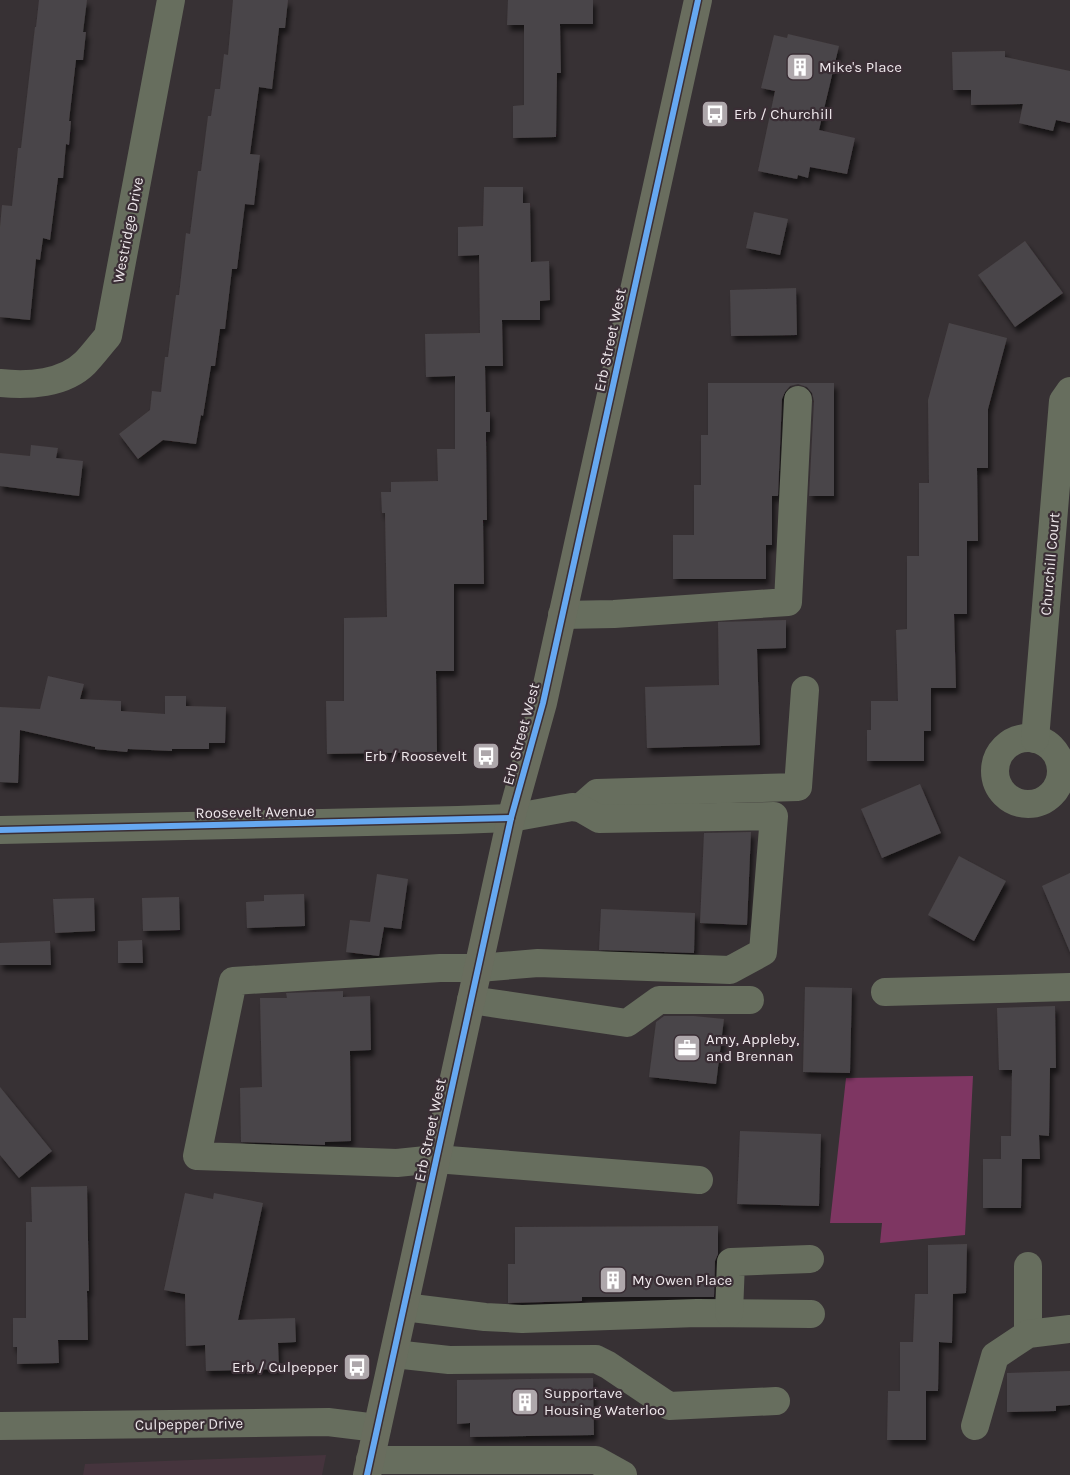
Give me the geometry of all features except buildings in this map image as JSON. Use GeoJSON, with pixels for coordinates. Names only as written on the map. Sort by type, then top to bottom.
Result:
{"type":"FeatureCollection","features":[{"type":"Feature","properties":{"kind":"main road","name":"Erb Street West"},"geometry":{"type":"LineString","coordinates":[[368,1467],[512,818],[543,703],[698,0]]}},
{"type":"Feature","properties":{"kind":"street","name":"Westridge Drive"},"geometry":{"type":"LineString","coordinates":[[0,383],[12,384],[62,378],[84,364],[108,336],[171,0]]}},
{"type":"Feature","properties":{"kind":"street","name":"Churchill Court"},"geometry":{"type":"LineString","coordinates":[[1035,739],[1063,401],[1070,390]]}},
{"type":"Feature","properties":{"kind":"street"},"geometry":{"type":"LineString","coordinates":[[562,615],[614,614],[788,602],[798,400]]}},
{"type":"Feature","properties":{"kind":"street"},"geometry":{"type":"LineString","coordinates":[[699,1180],[436,1159],[397,1163],[197,1156],[233,981],[538,963],[730,970],[763,952],[774,816],[600,819],[580,808],[597,793],[798,787],[805,690]]}},
{"type":"Feature","properties":{"kind":"street","name":"Roosevelt Avenue"},"geometry":{"type":"LineString","coordinates":[[0,830],[512,818],[572,807],[580,808]]}},
{"type":"Feature","properties":{"kind":"street"},"geometry":{"type":"LineString","coordinates":[[885,992],[1070,987]]}},
{"type":"Feature","properties":{"kind":"street"},"geometry":{"type":"LineString","coordinates":[[471,1000],[627,1023],[659,1000],[750,1000]]}},
{"type":"Feature","properties":{"kind":"street"},"geometry":{"type":"LineString","coordinates":[[729,1313],[731,1262],[810,1259]]}},
{"type":"Feature","properties":{"kind":"street"},"geometry":{"type":"LineString","coordinates":[[1028,1266],[1028,1334]]}},
{"type":"Feature","properties":{"kind":"street"},"geometry":{"type":"LineString","coordinates":[[404,1307],[485,1317],[522,1319],[729,1313],[811,1314]]}},
{"type":"Feature","properties":{"kind":"street"},"geometry":{"type":"LineString","coordinates":[[974,1426],[995,1356],[1028,1334],[1070,1329]]}},
{"type":"Feature","properties":{"kind":"street"},"geometry":{"type":"LineString","coordinates":[[394,1354],[449,1360],[596,1359],[669,1406],[776,1401]]}},
{"type":"Feature","properties":{"kind":"street","name":"Culpepper Drive"},"geometry":{"type":"LineString","coordinates":[[0,1426],[328,1422],[377,1428]]}},
{"type":"Feature","properties":{"kind":"street"},"geometry":{"type":"LineString","coordinates":[[368,1467],[596,1460],[622,1475]]}},
{"type":"Feature","properties":{"kind":"shaded area"},"geometry":{"type":"Polygon","coordinates":[[[973,1076],[965,1235],[880,1243],[882,1223],[830,1223],[846,1078],[973,1076]]]}},
{"type":"Feature","properties":{"kind":"shaded area"},"geometry":{"type":"Polygon","coordinates":[[[326,1455],[322,1475],[83,1475],[85,1464],[326,1455]]]}},
{"type":"Feature","properties":{"kind":"cycle path"},"geometry":{"type":"LineString","coordinates":[[367,1475],[511,818],[543,703],[698,0]]}},
{"type":"Feature","properties":{"kind":"cycle path"},"geometry":{"type":"LineString","coordinates":[[0,830],[511,818]]}},
{"type":"Feature","properties":{"kind":"place","name":"Mike's Place"},"geometry":{"type":"Point","coordinates":[800,67]}},
{"type":"Feature","properties":{"kind":"place","name":"Erb / Churchill"},"geometry":{"type":"Point","coordinates":[715,114]}},
{"type":"Feature","properties":{"kind":"place","name":"Erb / Roosevelt"},"geometry":{"type":"Point","coordinates":[486,756]}},
{"type":"Feature","properties":{"kind":"place","name":"Amy, Appleby, and Brennan"},"geometry":{"type":"Point","coordinates":[687,1048]}},
{"type":"Feature","properties":{"kind":"place","name":"My Owen Place"},"geometry":{"type":"Point","coordinates":[613,1280]}},
{"type":"Feature","properties":{"kind":"place","name":"Erb / Culpepper"},"geometry":{"type":"Point","coordinates":[357,1367]}},
{"type":"Feature","properties":{"kind":"place","name":"Supportave Housing Waterloo"},"geometry":{"type":"Point","coordinates":[525,1402]}}]}
